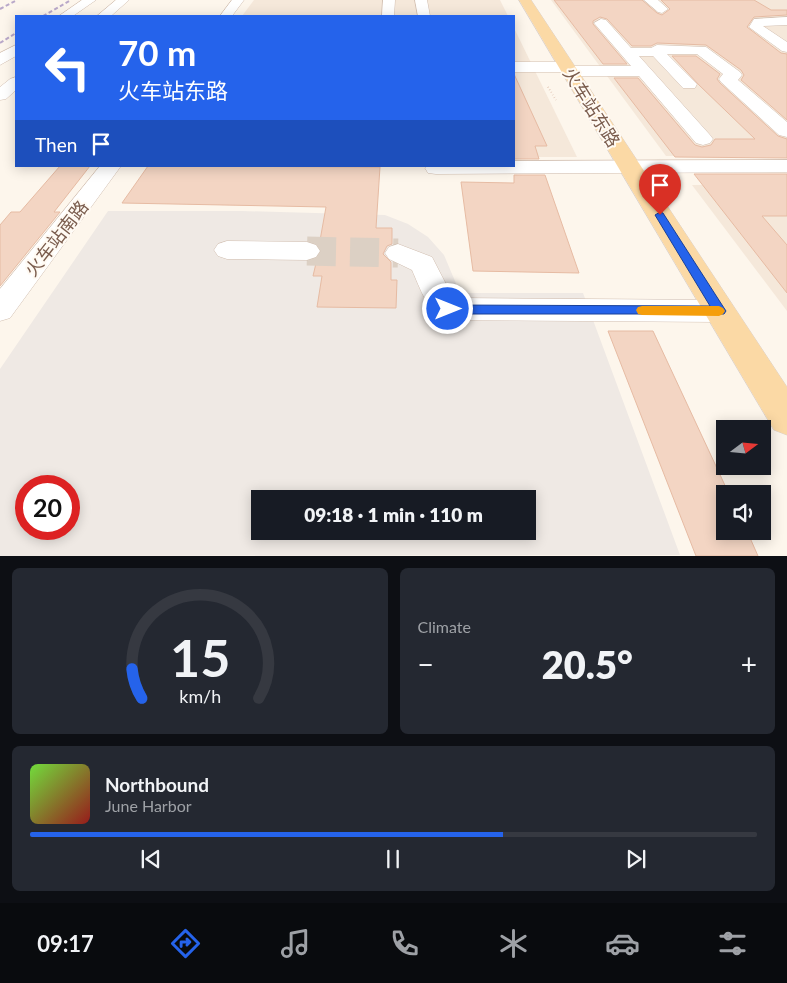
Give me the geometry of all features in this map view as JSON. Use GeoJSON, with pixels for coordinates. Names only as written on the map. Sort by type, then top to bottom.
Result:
{"type":"FeatureCollection","features":[{"type":"Feature","properties":{"kind":"main road","name":"火车站东路"},"geometry":{"type":"LineString","coordinates":[[525,0],[787,418]]}},
{"type":"Feature","properties":{"kind":"street"},"geometry":{"type":"LineString","coordinates":[[67,15],[90,0]]}},
{"type":"Feature","properties":{"kind":"street"},"geometry":{"type":"LineString","coordinates":[[104,15],[123,0]]}},
{"type":"Feature","properties":{"kind":"street"},"geometry":{"type":"LineString","coordinates":[[227,15],[238,0]]}},
{"type":"Feature","properties":{"kind":"street"},"geometry":{"type":"LineString","coordinates":[[388,0],[388,15]]}},
{"type":"Feature","properties":{"kind":"street"},"geometry":{"type":"LineString","coordinates":[[421,0],[424,15]]}},
{"type":"Feature","properties":{"kind":"street"},"geometry":{"type":"LineString","coordinates":[[650,0],[662,9]]}},
{"type":"Feature","properties":{"kind":"street"},"geometry":{"type":"LineString","coordinates":[[787,21],[759,22],[756,27],[787,48]]}},
{"type":"Feature","properties":{"kind":"street"},"geometry":{"type":"LineString","coordinates":[[601,24],[703,139]]}},
{"type":"Feature","properties":{"kind":"street"},"geometry":{"type":"LineString","coordinates":[[626,52],[657,52],[657,49],[701,50],[734,75],[727,79],[786,131]]}},
{"type":"Feature","properties":{"kind":"street"},"geometry":{"type":"LineString","coordinates":[[0,60],[15,50]]}},
{"type":"Feature","properties":{"kind":"street"},"geometry":{"type":"LineString","coordinates":[[657,52],[689,84]]}},
{"type":"Feature","properties":{"kind":"street"},"geometry":{"type":"LineString","coordinates":[[515,67],[643,71]]}},
{"type":"Feature","properties":{"kind":"street"},"geometry":{"type":"LineString","coordinates":[[0,95],[15,83]]}},
{"type":"Feature","properties":{"kind":"street"},"geometry":{"type":"LineString","coordinates":[[436,168],[787,166]]}},
{"type":"Feature","properties":{"kind":"street","name":"火车站南路"},"geometry":{"type":"LineString","coordinates":[[0,310],[110,167]]}},
{"type":"Feature","properties":{"kind":"street"},"geometry":{"type":"LineString","coordinates":[[228,250],[307,251]]}},
{"type":"Feature","properties":{"kind":"street"},"geometry":{"type":"LineString","coordinates":[[398,253],[423,264],[436,292],[448,309],[720,311]]}},
{"type":"Feature","properties":{"kind":"path"},"geometry":{"type":"LineString","coordinates":[[548,87],[556,100]]}},
{"type":"Feature","properties":{"kind":"shaded area"},"geometry":{"type":"Polygon","coordinates":[[[254,0],[500,0],[508,15],[243,15],[254,0]]]}},
{"type":"Feature","properties":{"kind":"shaded area"},"geometry":{"type":"Polygon","coordinates":[[[551,0],[787,0],[787,154],[666,156],[551,0]]]}},
{"type":"Feature","properties":{"kind":"shaded area"},"geometry":{"type":"Polygon","coordinates":[[[515,30],[577,157],[515,157],[515,30]]]}},
{"type":"Feature","properties":{"kind":"shaded area"},"geometry":{"type":"Polygon","coordinates":[[[787,184],[787,311],[692,185],[787,184]]]}},
{"type":"Feature","properties":{"kind":"shaded area"},"geometry":{"type":"Polygon","coordinates":[[[108,211],[242,211],[385,215],[408,224],[428,237],[444,255],[460,293],[583,293],[680,555],[0,556],[0,369],[108,211]]]}},
{"type":"Feature","properties":{"kind":"building"},"geometry":{"type":"Polygon","coordinates":[[[554,0],[642,0],[662,15],[670,9],[661,0],[754,0],[771,10],[787,10],[787,15],[754,17],[747,27],[781,53],[787,54],[787,120],[741,80],[744,75],[741,70],[706,45],[657,43],[651,46],[632,46],[607,19],[600,17],[593,21],[593,24],[627,64],[603,64],[554,0]]]}},
{"type":"Feature","properties":{"kind":"building"},"geometry":{"type":"Polygon","coordinates":[[[672,56],[696,56],[720,74],[717,79],[720,83],[778,136],[787,139],[787,158],[675,157],[614,78],[638,78],[695,145],[702,147],[711,145],[715,139],[755,139],[672,56]]]}},
{"type":"Feature","properties":{"kind":"building"},"geometry":{"type":"Polygon","coordinates":[[[515,76],[547,146],[535,146],[539,159],[515,159],[515,76]]]}},
{"type":"Feature","properties":{"kind":"building"},"geometry":{"type":"Polygon","coordinates":[[[59,167],[89,167],[54,212],[60,212],[0,286],[0,225],[11,212],[20,212],[59,167]]]}},
{"type":"Feature","properties":{"kind":"building"},"geometry":{"type":"Polygon","coordinates":[[[147,167],[380,167],[376,228],[392,228],[392,244],[387,246],[383,254],[391,262],[391,280],[397,280],[396,308],[317,307],[322,276],[313,276],[317,259],[322,252],[319,246],[326,207],[122,203],[147,167]]]}},
{"type":"Feature","properties":{"kind":"building"},"geometry":{"type":"Polygon","coordinates":[[[694,174],[787,174],[787,216],[762,216],[787,245],[787,293],[694,174]]]}},
{"type":"Feature","properties":{"kind":"building"},"geometry":{"type":"Polygon","coordinates":[[[514,175],[545,175],[579,273],[473,271],[461,182],[514,183],[514,175]]]}},
{"type":"Feature","properties":{"kind":"building"},"geometry":{"type":"Polygon","coordinates":[[[608,331],[653,331],[716,466],[716,475],[720,475],[725,485],[716,485],[716,540],[751,540],[758,556],[696,556],[608,331]]]}},
{"type":"Feature","properties":{"kind":"tunnel"},"geometry":{"type":"LineString","coordinates":[[307,251],[398,253]]}},
{"type":"Feature","properties":{"kind":"railway"},"geometry":{"type":"LineString","coordinates":[[0,9],[17,0]]}},
{"type":"Feature","properties":{"kind":"railway"},"geometry":{"type":"LineString","coordinates":[[45,15],[71,0]]}},
{"type":"Feature","properties":{"kind":"railway"},"geometry":{"type":"LineString","coordinates":[[0,43],[15,34]]}},
{"type":"Feature","properties":{"kind":"slow traffic"},"geometry":{"type":"LineString","coordinates":[[642,310],[719,311]]}},
{"type":"Feature","properties":{"kind":"route"},"geometry":{"type":"LineString","coordinates":[[448,309],[720,311],[660,215]]}}]}
